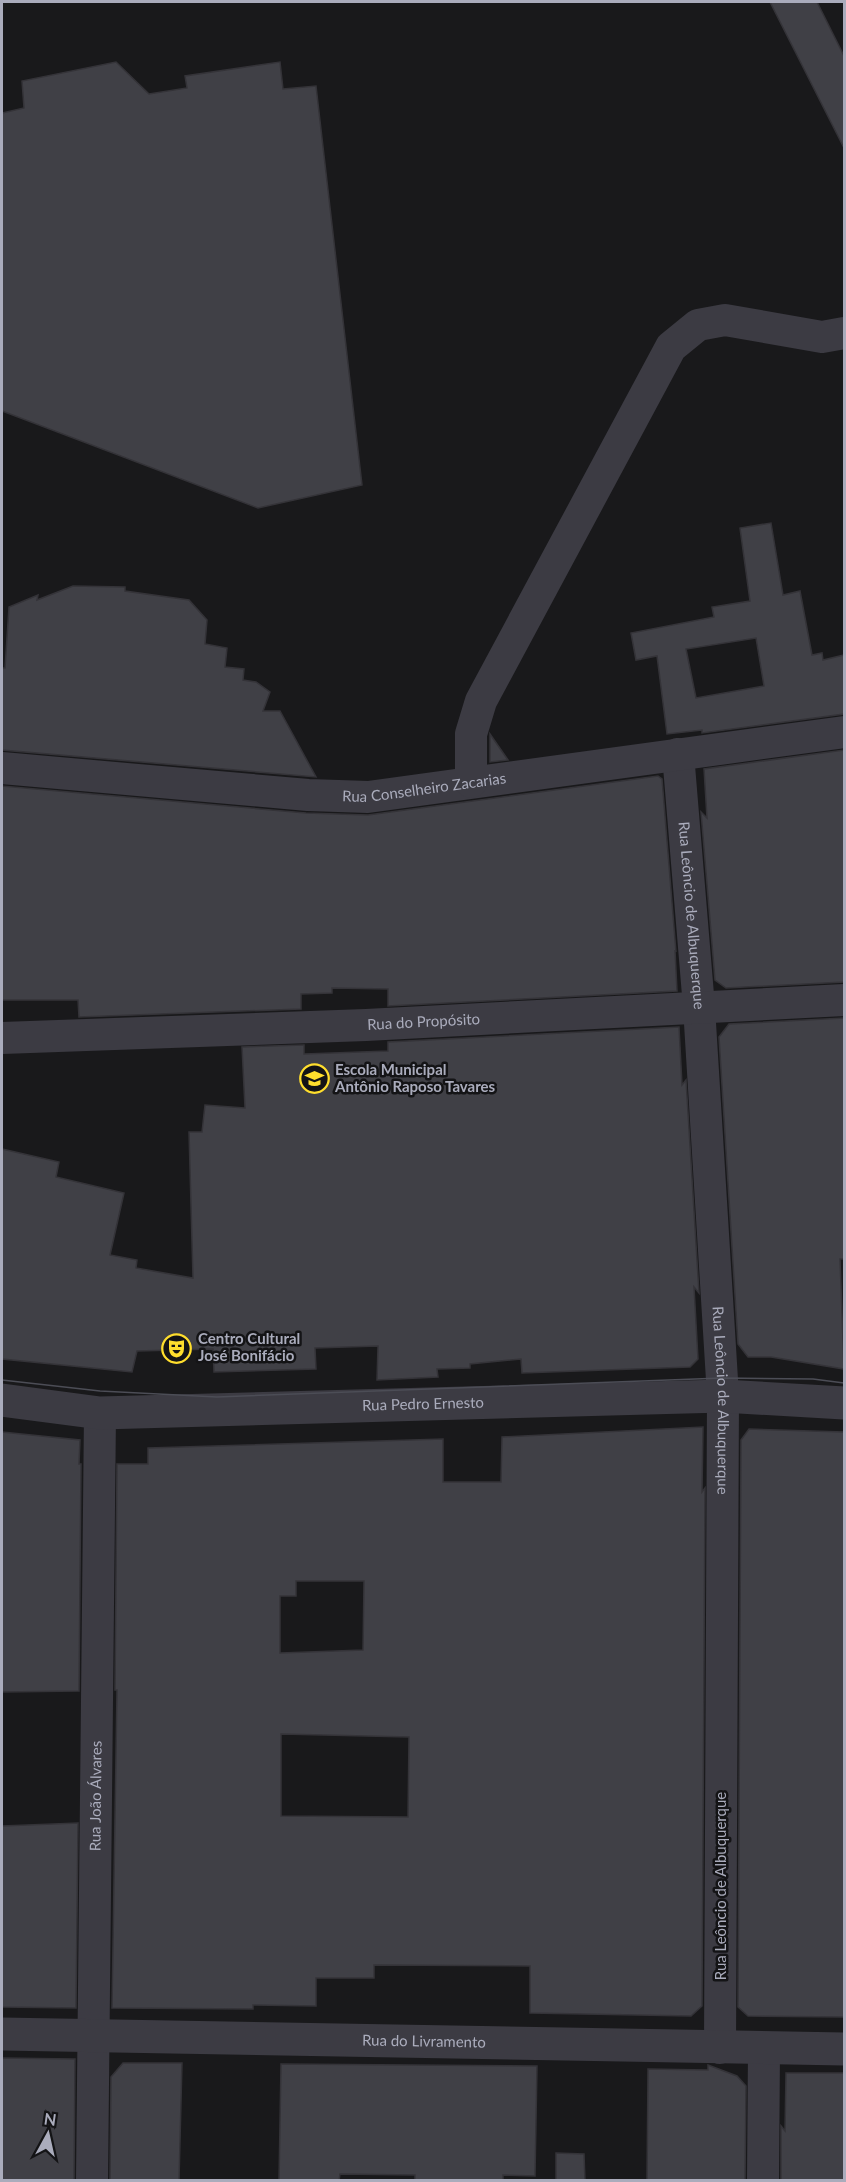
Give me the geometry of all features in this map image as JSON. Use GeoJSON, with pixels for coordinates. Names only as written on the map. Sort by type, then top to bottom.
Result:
{"type":"FeatureCollection","features":[{"type":"Feature","properties":{"kind":"street"},"geometry":{"type":"LineString","coordinates":[[471,782],[471,734],[481,701],[670,347],[698,325],[725,320],[822,337],[844,333]]}},
{"type":"Feature","properties":{"kind":"street","name":"Rua Conselheiro Zacarias"},"geometry":{"type":"LineString","coordinates":[[2,768],[332,796],[368,797],[844,732]]}},
{"type":"Feature","properties":{"kind":"street","name":"Rua Leôncio de Albuquerque"},"geometry":{"type":"LineString","coordinates":[[678,754],[699,1007],[723,1396],[720,2048]]}},
{"type":"Feature","properties":{"kind":"street","name":"Rua do Propósito"},"geometry":{"type":"LineString","coordinates":[[2,1038],[366,1025],[844,1000]]}},
{"type":"Feature","properties":{"kind":"street","name":"Rua Pedro Ernesto"},"geometry":{"type":"LineString","coordinates":[[2,1400],[100,1413],[723,1396],[844,1402]]}},
{"type":"Feature","properties":{"kind":"street","name":"Rua João Álvares"},"geometry":{"type":"LineString","coordinates":[[92,2181],[100,1413]]}},
{"type":"Feature","properties":{"kind":"street","name":"Rua do Livramento"},"geometry":{"type":"LineString","coordinates":[[2,2034],[844,2049]]}},
{"type":"Feature","properties":{"kind":"street"},"geometry":{"type":"LineString","coordinates":[[763,2181],[764,2048]]}},
{"type":"Feature","properties":{"kind":"building"},"geometry":{"type":"Polygon","coordinates":[[[770,2],[817,2],[844,56],[844,148],[770,2]]]}},
{"type":"Feature","properties":{"kind":"building"},"geometry":{"type":"Polygon","coordinates":[[[116,62],[149,94],[187,88],[185,76],[280,62],[283,89],[316,86],[362,485],[258,508],[2,411],[2,113],[24,108],[22,81],[116,62]]]}},
{"type":"Feature","properties":{"kind":"building"},"geometry":{"type":"Polygon","coordinates":[[[771,523],[783,595],[800,591],[812,655],[822,653],[823,660],[844,655],[844,714],[702,733],[702,730],[667,734],[657,656],[636,660],[631,633],[714,617],[712,607],[750,601],[740,528],[771,523]],[[756,638],[686,649],[696,698],[764,686],[756,638]]]}},
{"type":"Feature","properties":{"kind":"building"},"geometry":{"type":"Polygon","coordinates":[[[73,586],[125,587],[125,591],[189,600],[207,620],[205,644],[227,648],[225,667],[244,669],[243,680],[256,682],[270,692],[263,711],[280,711],[316,777],[2,750],[2,668],[5,668],[9,607],[38,595],[37,600],[73,586]]]}},
{"type":"Feature","properties":{"kind":"building"},"geometry":{"type":"Polygon","coordinates":[[[490,734],[508,760],[490,762],[490,734]]]}},
{"type":"Feature","properties":{"kind":"building"},"geometry":{"type":"Polygon","coordinates":[[[844,750],[844,982],[726,988],[715,980],[701,812],[707,818],[704,769],[844,750]]]}},
{"type":"Feature","properties":{"kind":"building"},"geometry":{"type":"Polygon","coordinates":[[[658,776],[662,779],[677,991],[388,1006],[388,989],[332,988],[332,993],[301,994],[301,1009],[79,1017],[78,1000],[2,1000],[2,786],[306,813],[368,815],[658,776]]]}},
{"type":"Feature","properties":{"kind":"building"},"geometry":{"type":"Polygon","coordinates":[[[844,1018],[844,1259],[840,1259],[844,1369],[771,1357],[748,1357],[738,1344],[719,1037],[729,1024],[844,1018]]]}},
{"type":"Feature","properties":{"kind":"building"},"geometry":{"type":"Polygon","coordinates":[[[679,1027],[682,1085],[686,1080],[699,1293],[694,1287],[698,1359],[690,1367],[522,1373],[521,1359],[470,1364],[470,1368],[437,1369],[438,1377],[377,1380],[378,1346],[315,1348],[316,1369],[214,1372],[213,1349],[137,1351],[132,1372],[2,1359],[2,1149],[59,1162],[56,1177],[124,1193],[110,1255],[137,1260],[136,1268],[193,1278],[189,1132],[202,1132],[205,1105],[245,1108],[242,1047],[304,1045],[304,1054],[388,1051],[388,1042],[679,1027]]]}},
{"type":"Feature","properties":{"kind":"building"},"geometry":{"type":"Polygon","coordinates":[[[703,1427],[702,1492],[705,1488],[702,2006],[691,2016],[530,2013],[530,1966],[374,1965],[374,1978],[316,1978],[316,2006],[253,2005],[253,2009],[112,2008],[117,1690],[115,1690],[117,1464],[148,1464],[148,1448],[443,1439],[443,1482],[501,1482],[502,1437],[703,1427]],[[296,1581],[296,1596],[280,1596],[280,1653],[363,1650],[364,1581],[296,1581]],[[281,1734],[281,1816],[408,1817],[409,1737],[281,1734]]]}},
{"type":"Feature","properties":{"kind":"building"},"geometry":{"type":"Polygon","coordinates":[[[749,1429],[844,1432],[844,2017],[748,2016],[738,2007],[741,1440],[749,1429]]]}},
{"type":"Feature","properties":{"kind":"building"},"geometry":{"type":"Polygon","coordinates":[[[2,1432],[80,1440],[79,1691],[2,1692],[2,1432]]]}},
{"type":"Feature","properties":{"kind":"building"},"geometry":{"type":"Polygon","coordinates":[[[78,1823],[76,2008],[2,2007],[2,1826],[78,1823]]]}},
{"type":"Feature","properties":{"kind":"building"},"geometry":{"type":"Polygon","coordinates":[[[2,2058],[75,2059],[74,2181],[2,2181],[2,2058]]]}},
{"type":"Feature","properties":{"kind":"building"},"geometry":{"type":"Polygon","coordinates":[[[123,2063],[182,2063],[179,2181],[110,2181],[111,2077],[123,2063]]]}},
{"type":"Feature","properties":{"kind":"building"},"geometry":{"type":"Polygon","coordinates":[[[281,2064],[537,2066],[535,2176],[503,2175],[503,2181],[415,2181],[415,2175],[340,2174],[339,2181],[279,2181],[281,2064]]]}},
{"type":"Feature","properties":{"kind":"building"},"geometry":{"type":"Polygon","coordinates":[[[708,2065],[737,2076],[746,2086],[745,2181],[647,2181],[648,2069],[708,2070],[708,2065]]]}},
{"type":"Feature","properties":{"kind":"building"},"geometry":{"type":"Polygon","coordinates":[[[786,2073],[844,2073],[844,2181],[781,2181],[781,2126],[785,2131],[786,2073]]]}},
{"type":"Feature","properties":{"kind":"building"},"geometry":{"type":"Polygon","coordinates":[[[556,2153],[584,2154],[585,2181],[556,2181],[556,2153]]]}},
{"type":"Feature","properties":{"kind":"tram line"},"geometry":{"type":"LineString","coordinates":[[2,1380],[100,1391],[217,1397],[722,1378],[813,1379],[844,1383]]}},
{"type":"Feature","properties":{"kind":"place","name":"Escola Municipal Antônio Raposo Tavares"},"geometry":{"type":"Point","coordinates":[314,1079]}},
{"type":"Feature","properties":{"kind":"place","name":"Centro Cultural José Bonifácio"},"geometry":{"type":"Point","coordinates":[177,1348]}}]}
